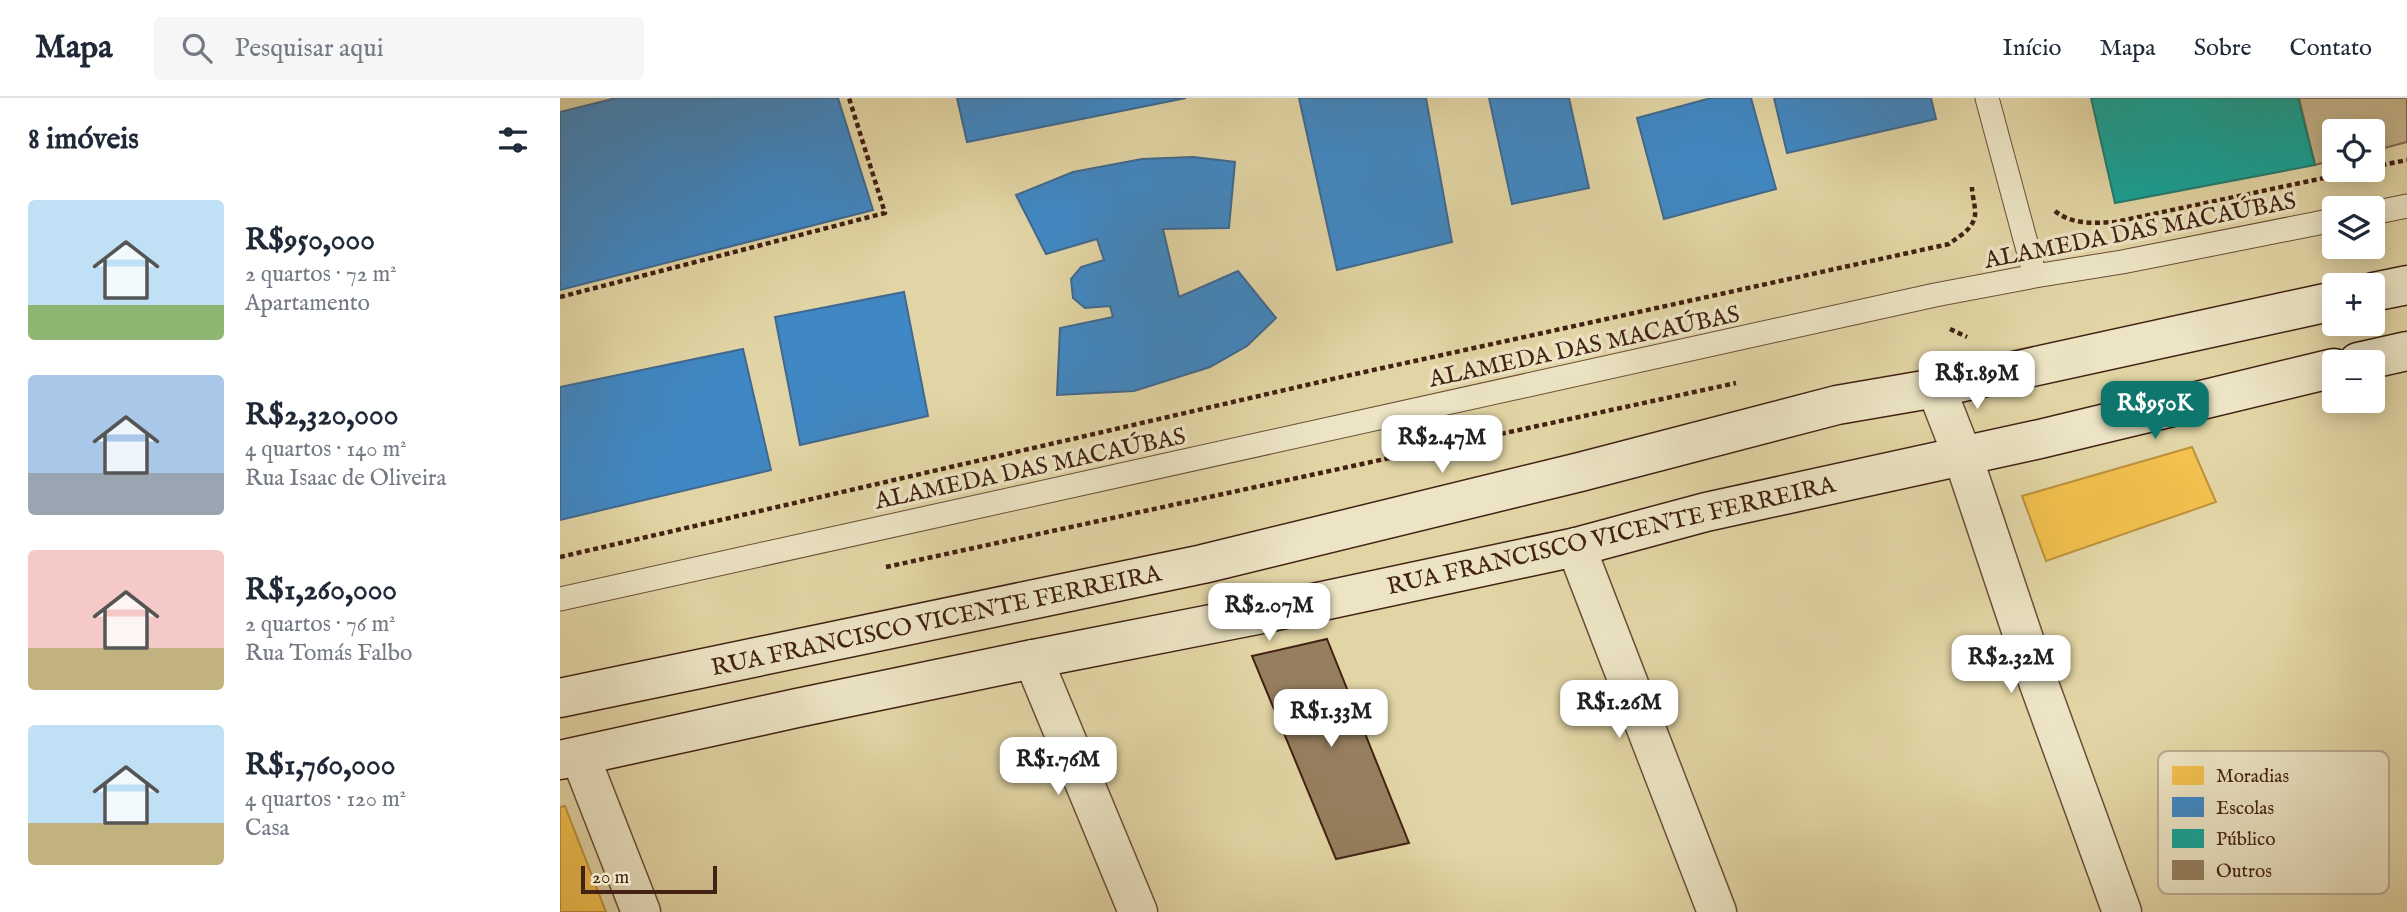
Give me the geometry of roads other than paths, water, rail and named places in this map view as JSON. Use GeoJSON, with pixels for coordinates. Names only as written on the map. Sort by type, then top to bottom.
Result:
{"type":"FeatureCollection","features":[{"type":"Feature","properties":{"kind":"main road"},"geometry":{"type":"LineString","coordinates":[[2385,290],[2407,285]]}},
{"type":"Feature","properties":{"kind":"main road","name":"RUA FRANCISCO VICENTE FERREIRA"},"geometry":{"type":"LineString","coordinates":[[560,698],[1203,564],[1580,472],[1837,405],[1936,388],[2322,303]]}},
{"type":"Feature","properties":{"kind":"main road"},"geometry":{"type":"LineString","coordinates":[[2385,356],[2407,351]]}},
{"type":"Feature","properties":{"kind":"main road","name":"RUA FRANCISCO VICENTE FERREIRA"},"geometry":{"type":"LineString","coordinates":[[570,758],[1576,547],[1706,512],[1963,457],[2322,371]]}},
{"type":"Feature","properties":{"kind":"main road"},"geometry":{"type":"LineString","coordinates":[[1936,388],[1963,457],[2039,684],[2122,912]]}},
{"type":"Feature","properties":{"kind":"main road"},"geometry":{"type":"LineString","coordinates":[[1576,547],[1717,912]]}},
{"type":"Feature","properties":{"kind":"main road"},"geometry":{"type":"LineString","coordinates":[[1033,659],[1138,912]]}},
{"type":"Feature","properties":{"kind":"main road"},"geometry":{"type":"LineString","coordinates":[[570,758],[641,912]]}},
{"type":"Feature","properties":{"kind":"lane"},"geometry":{"type":"LineString","coordinates":[[1987,98],[2035,276]]}},
{"type":"Feature","properties":{"kind":"lane"},"geometry":{"type":"LineString","coordinates":[[2385,210],[2407,205]]}},
{"type":"Feature","properties":{"kind":"lane","name":"ALAMEDA DAS MACAÚBAS"},"geometry":{"type":"LineString","coordinates":[[560,599],[1935,295],[2322,222]]}}]}
